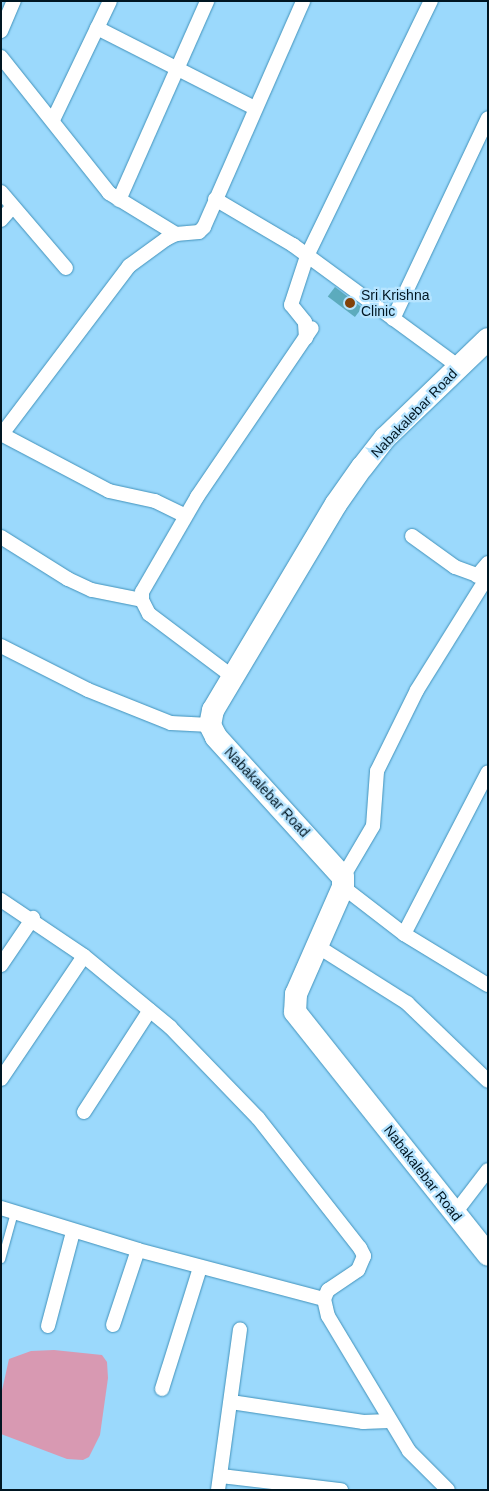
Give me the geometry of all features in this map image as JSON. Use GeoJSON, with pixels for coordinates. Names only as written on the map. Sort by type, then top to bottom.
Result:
{"type":"FeatureCollection","features":[{"type":"Feature","properties":{"kind":"main road","name":"Nabakalebar Road"},"geometry":{"type":"LineString","coordinates":[[488,339],[385,438],[362,467],[336,504],[213,710],[210,725],[216,737],[343,882],[296,994],[295,1012],[488,1255]]}},
{"type":"Feature","properties":{"kind":"street"},"geometry":{"type":"LineString","coordinates":[[1,30],[14,1]]}},
{"type":"Feature","properties":{"kind":"street"},"geometry":{"type":"LineString","coordinates":[[54,120],[110,1]]}},
{"type":"Feature","properties":{"kind":"street"},"geometry":{"type":"LineString","coordinates":[[118,200],[206,1]]}},
{"type":"Feature","properties":{"kind":"street"},"geometry":{"type":"LineString","coordinates":[[186,516],[155,501],[109,491],[1,434],[118,279],[142,256],[176,234],[199,232],[303,1]]}},
{"type":"Feature","properties":{"kind":"street"},"geometry":{"type":"LineString","coordinates":[[233,677],[149,614],[142,600],[150,574],[186,516],[309,333],[305,322],[291,305],[307,256],[431,1]]}},
{"type":"Feature","properties":{"kind":"street"},"geometry":{"type":"LineString","coordinates":[[97,28],[175,70],[255,108]]}},
{"type":"Feature","properties":{"kind":"street"},"geometry":{"type":"LineString","coordinates":[[1,57],[54,120],[100,184],[118,200],[176,234]]}},
{"type":"Feature","properties":{"kind":"street"},"geometry":{"type":"LineString","coordinates":[[393,319],[488,118]]}},
{"type":"Feature","properties":{"kind":"street"},"geometry":{"type":"LineString","coordinates":[[1,192],[66,268]]}},
{"type":"Feature","properties":{"kind":"street"},"geometry":{"type":"LineString","coordinates":[[215,199],[274,233],[459,366]]}},
{"type":"Feature","properties":{"kind":"street"},"geometry":{"type":"LineString","coordinates":[[1,220],[13,206]]}},
{"type":"Feature","properties":{"kind":"street"},"geometry":{"type":"LineString","coordinates":[[1,536],[68,579],[92,590],[142,600]]}},
{"type":"Feature","properties":{"kind":"street"},"geometry":{"type":"LineString","coordinates":[[412,536],[444,560],[484,578]]}},
{"type":"Feature","properties":{"kind":"street"},"geometry":{"type":"LineString","coordinates":[[488,563],[484,578],[435,659],[381,763],[375,779],[373,826],[343,882],[404,934],[488,985]]}},
{"type":"Feature","properties":{"kind":"street"},"geometry":{"type":"LineString","coordinates":[[1,646],[88,690],[171,723],[210,725]]}},
{"type":"Feature","properties":{"kind":"street"},"geometry":{"type":"LineString","coordinates":[[404,934],[488,772]]}},
{"type":"Feature","properties":{"kind":"street"},"geometry":{"type":"LineString","coordinates":[[1,900],[33,918],[84,956],[150,1010],[258,1118],[360,1248],[364,1256],[358,1270],[328,1290],[324,1299],[328,1316],[389,1421],[426,1470],[448,1490]]}},
{"type":"Feature","properties":{"kind":"street"},"geometry":{"type":"LineString","coordinates":[[1,965],[33,918]]}},
{"type":"Feature","properties":{"kind":"street"},"geometry":{"type":"LineString","coordinates":[[317,946],[407,1002],[488,1081]]}},
{"type":"Feature","properties":{"kind":"street"},"geometry":{"type":"LineString","coordinates":[[1,1079],[84,956]]}},
{"type":"Feature","properties":{"kind":"street"},"geometry":{"type":"LineString","coordinates":[[84,1112],[150,1010]]}},
{"type":"Feature","properties":{"kind":"street"},"geometry":{"type":"LineString","coordinates":[[455,1213],[488,1170]]}},
{"type":"Feature","properties":{"kind":"street"},"geometry":{"type":"LineString","coordinates":[[8,1210],[73,1232],[200,1268],[324,1299]]}},
{"type":"Feature","properties":{"kind":"street"},"geometry":{"type":"LineString","coordinates":[[48,1326],[73,1232]]}},
{"type":"Feature","properties":{"kind":"street"},"geometry":{"type":"LineString","coordinates":[[113,1325],[138,1250]]}},
{"type":"Feature","properties":{"kind":"street"},"geometry":{"type":"LineString","coordinates":[[162,1389],[200,1268]]}},
{"type":"Feature","properties":{"kind":"street"},"geometry":{"type":"LineString","coordinates":[[218,1490],[240,1330]]}},
{"type":"Feature","properties":{"kind":"street"},"geometry":{"type":"LineString","coordinates":[[231,1402],[363,1422],[389,1421]]}},
{"type":"Feature","properties":{"kind":"street"},"geometry":{"type":"LineString","coordinates":[[221,1476],[341,1490]]}},
{"type":"Feature","properties":{"kind":"lane"},"geometry":{"type":"LineString","coordinates":[[1,1259],[8,1210]]}},
{"type":"Feature","properties":{"kind":"shaded area"},"geometry":{"type":"Polygon","coordinates":[[[54,1350],[102,1355],[107,1362],[108,1378],[100,1435],[89,1457],[83,1460],[67,1459],[1,1434],[1,1395],[9,1359],[31,1351],[54,1350]]]}},
{"type":"Feature","properties":{"kind":"building"},"geometry":{"type":"Polygon","coordinates":[[[335,287],[362,307],[355,317],[328,297],[335,287]]]}},
{"type":"Feature","properties":{"kind":"place","name":"Sri Krishna Clinic"},"geometry":{"type":"Point","coordinates":[350,303]}}]}
